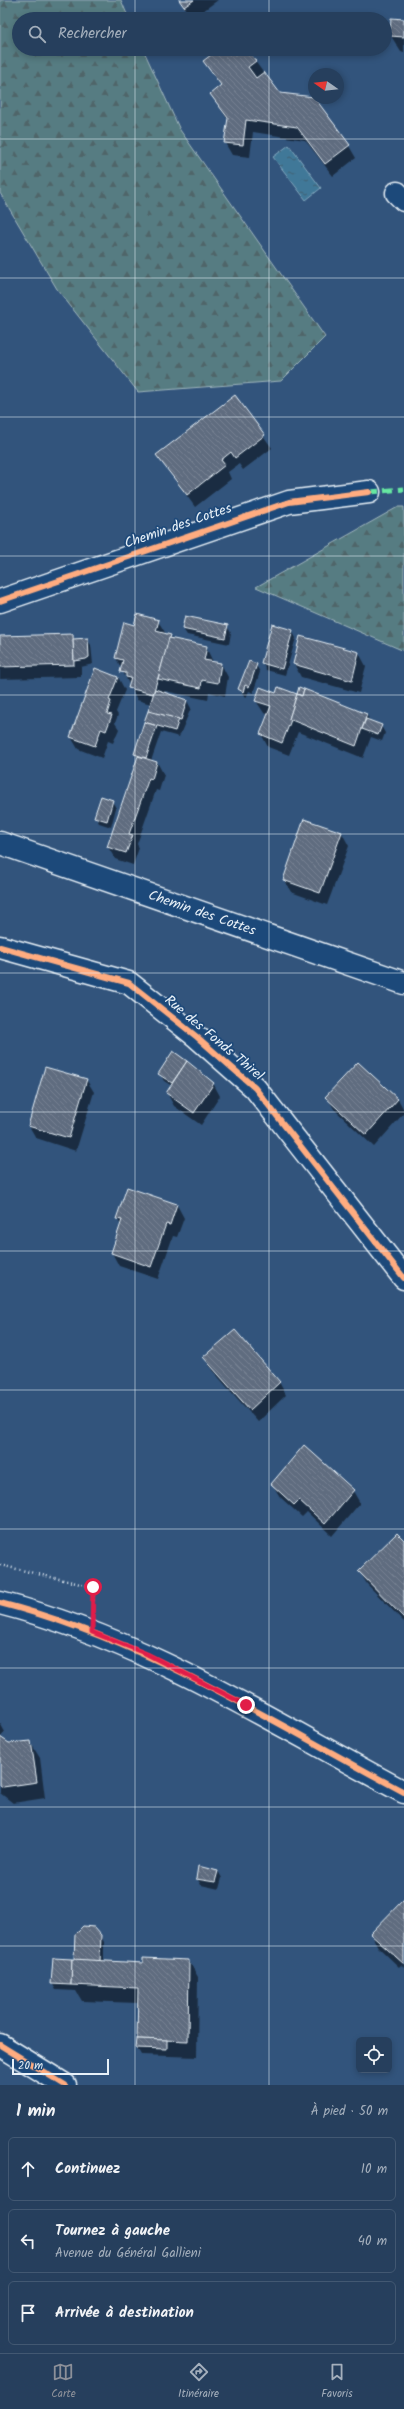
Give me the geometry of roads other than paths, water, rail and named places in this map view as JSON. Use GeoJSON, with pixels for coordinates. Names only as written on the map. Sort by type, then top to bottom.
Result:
{"type":"FeatureCollection","features":[{"type":"Feature","properties":{"kind":"street","name":"Chemin des Cottes"},"geometry":{"type":"LineString","coordinates":[[0,601],[289,502],[369,492]]}},
{"type":"Feature","properties":{"kind":"street","name":"Chemin des Cottes"},"geometry":{"type":"LineString","coordinates":[[0,843],[404,983]]}},
{"type":"Feature","properties":{"kind":"street","name":"Rue des Fonds Thirel"},"geometry":{"type":"LineString","coordinates":[[0,947],[129,983],[197,1037],[255,1088],[404,1278]]}},
{"type":"Feature","properties":{"kind":"street"},"geometry":{"type":"LineString","coordinates":[[0,1603],[73,1624],[147,1654],[246,1705],[404,1792]]}},
{"type":"Feature","properties":{"kind":"street"},"geometry":{"type":"LineString","coordinates":[[0,2045],[65,2085]]}},
{"type":"Feature","properties":{"kind":"water"},"geometry":{"type":"Polygon","coordinates":[[[289,145],[321,188],[306,200],[273,157],[289,145]]]}}]}
